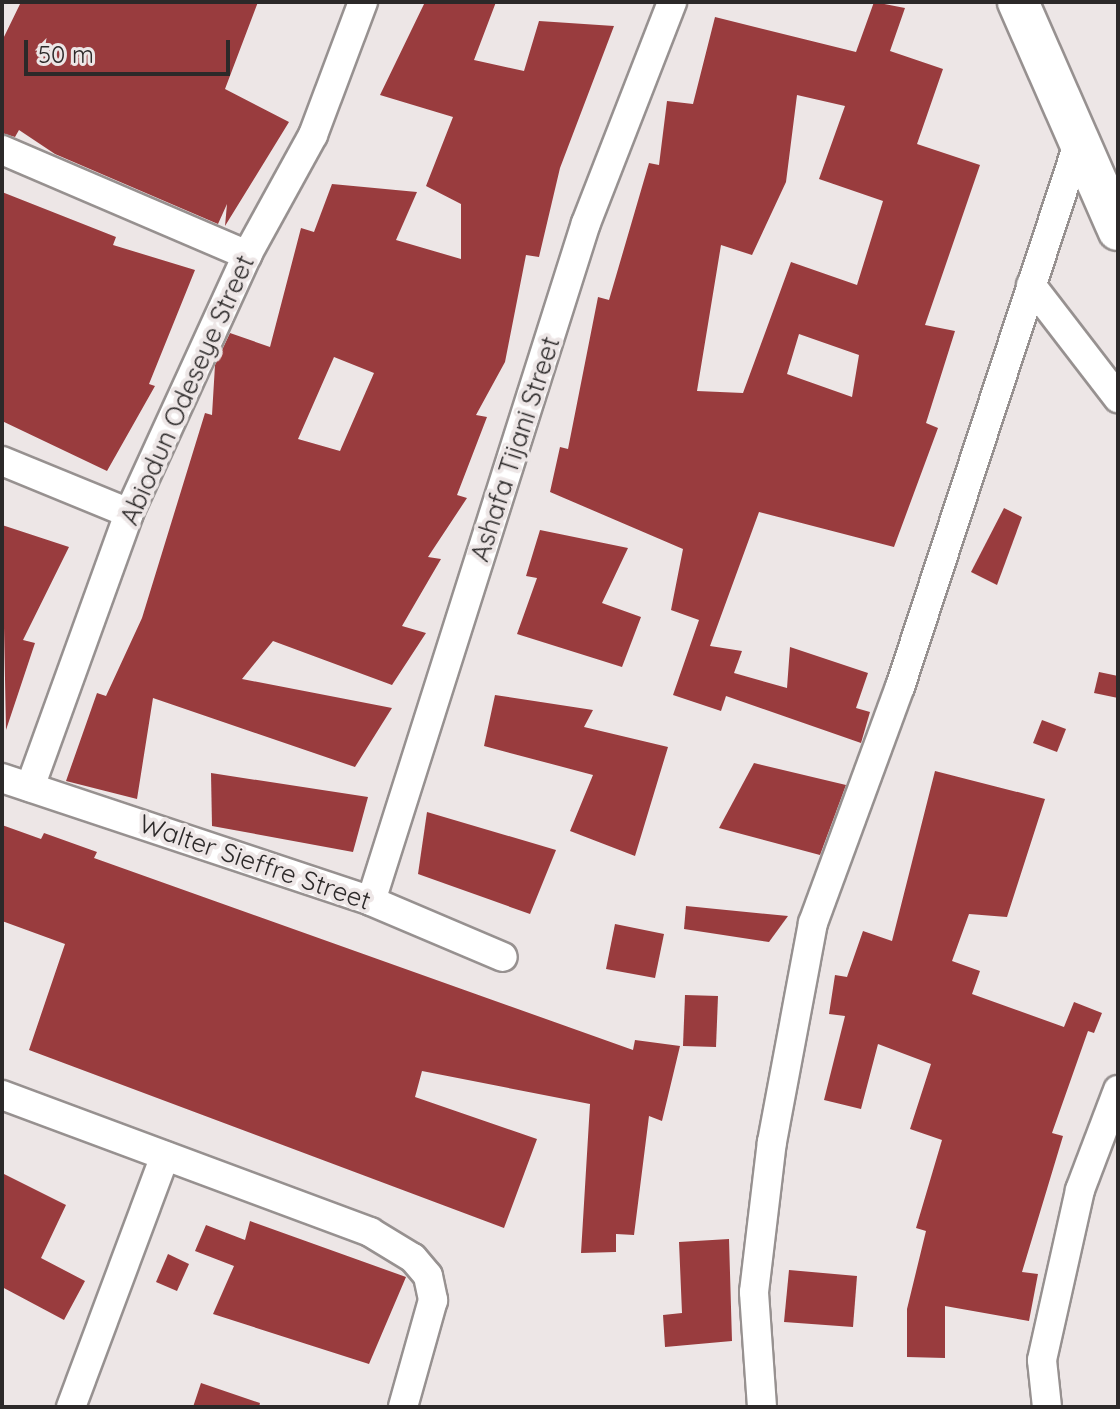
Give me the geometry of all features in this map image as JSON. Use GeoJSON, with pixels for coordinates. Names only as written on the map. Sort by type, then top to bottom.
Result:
{"type":"FeatureCollection","features":[{"type":"Feature","properties":{"kind":"highway"},"geometry":{"type":"LineString","coordinates":[[1018,2],[1118,230]]}},
{"type":"Feature","properties":{"kind":"street","name":"Ashafa Tijani Street"},"geometry":{"type":"LineString","coordinates":[[371,901],[586,223],[672,2]]}},
{"type":"Feature","properties":{"kind":"street","name":"Abiodun Odeseye Street"},"geometry":{"type":"LineString","coordinates":[[30,787],[129,513],[247,255],[313,135],[357,4]]}},
{"type":"Feature","properties":{"kind":"street"},"geometry":{"type":"LineString","coordinates":[[762,1407],[754,1292],[772,1142],[813,923],[900,687],[1078,144]]}},
{"type":"Feature","properties":{"kind":"street"},"geometry":{"type":"LineString","coordinates":[[2,150],[247,255]]}},
{"type":"Feature","properties":{"kind":"street"},"geometry":{"type":"LineString","coordinates":[[1031,285],[1118,398]]}},
{"type":"Feature","properties":{"kind":"street"},"geometry":{"type":"LineString","coordinates":[[2,461],[129,513]]}},
{"type":"Feature","properties":{"kind":"street","name":"Walter Sieffre Street"},"geometry":{"type":"LineString","coordinates":[[2,778],[371,901],[503,957]]}},
{"type":"Feature","properties":{"kind":"street"},"geometry":{"type":"LineString","coordinates":[[1047,1407],[1046,1345],[1080,1190],[1118,1090]]}},
{"type":"Feature","properties":{"kind":"street"},"geometry":{"type":"LineString","coordinates":[[2,1095],[370,1232],[413,1258],[428,1276],[433,1300],[403,1407]]}},
{"type":"Feature","properties":{"kind":"street"},"geometry":{"type":"LineString","coordinates":[[71,1407],[165,1156]]}},
{"type":"Feature","properties":{"kind":"building"},"geometry":{"type":"Polygon","coordinates":[[[21,2],[258,2],[225,89],[289,122],[225,226],[227,204],[218,224],[55,154],[19,130],[15,137],[2,133],[2,41],[21,2]]]}},
{"type":"Feature","properties":{"kind":"building"},"geometry":{"type":"Polygon","coordinates":[[[425,2],[496,2],[474,60],[524,71],[539,21],[614,26],[560,168],[539,257],[526,255],[505,362],[476,415],[487,417],[457,495],[467,498],[428,557],[441,559],[402,626],[426,633],[392,685],[273,641],[242,679],[392,708],[355,767],[153,698],[137,799],[66,781],[97,693],[106,696],[142,618],[205,413],[212,415],[215,365],[230,333],[270,347],[301,228],[314,232],[332,184],[417,192],[396,240],[461,259],[461,204],[426,186],[453,117],[380,95],[425,2]],[[334,357],[298,439],[340,451],[374,373],[334,357]]]}},
{"type":"Feature","properties":{"kind":"building"},"geometry":{"type":"Polygon","coordinates":[[[874,2],[905,8],[890,51],[943,69],[917,144],[980,165],[925,325],[955,331],[926,423],[938,428],[894,547],[759,512],[710,646],[742,651],[734,673],[787,688],[790,647],[868,673],[856,708],[870,712],[861,743],[726,696],[721,711],[673,695],[699,620],[671,610],[683,549],[550,492],[560,447],[568,449],[598,297],[609,300],[649,163],[659,165],[667,101],[693,104],[715,17],[856,52],[874,2]],[[797,95],[786,182],[752,255],[721,245],[697,391],[743,393],[791,262],[857,285],[883,201],[819,179],[845,106],[797,95]],[[799,334],[787,374],[852,397],[859,355],[799,334]]]}},
{"type":"Feature","properties":{"kind":"building"},"geometry":{"type":"Polygon","coordinates":[[[2,192],[116,237],[113,245],[195,270],[149,384],[155,386],[107,471],[2,421],[2,192]]]}},
{"type":"Feature","properties":{"kind":"building"},"geometry":{"type":"Polygon","coordinates":[[[1004,508],[1022,517],[997,585],[971,572],[1004,508]]]}},
{"type":"Feature","properties":{"kind":"building"},"geometry":{"type":"Polygon","coordinates":[[[2,525],[69,547],[23,640],[35,643],[6,730],[2,525]]]}},
{"type":"Feature","properties":{"kind":"building"},"geometry":{"type":"Polygon","coordinates":[[[540,530],[628,548],[602,603],[641,617],[622,667],[517,634],[537,578],[526,576],[540,530]]]}},
{"type":"Feature","properties":{"kind":"building"},"geometry":{"type":"Polygon","coordinates":[[[1099,672],[1118,676],[1118,698],[1094,693],[1099,672]]]}},
{"type":"Feature","properties":{"kind":"building"},"geometry":{"type":"Polygon","coordinates":[[[495,695],[593,710],[584,727],[668,747],[635,856],[570,831],[593,775],[484,746],[495,695]]]}},
{"type":"Feature","properties":{"kind":"building"},"geometry":{"type":"Polygon","coordinates":[[[1042,720],[1066,729],[1057,752],[1033,743],[1042,720]]]}},
{"type":"Feature","properties":{"kind":"building"},"geometry":{"type":"Polygon","coordinates":[[[754,763],[846,785],[820,855],[719,828],[754,763]]]}},
{"type":"Feature","properties":{"kind":"building"},"geometry":{"type":"Polygon","coordinates":[[[935,771],[1045,799],[1007,917],[969,914],[952,961],[980,971],[972,994],[1064,1027],[1074,1002],[1102,1013],[1094,1033],[1088,1031],[1052,1133],[1063,1136],[1022,1272],[1038,1274],[1029,1321],[945,1306],[945,1358],[907,1357],[907,1309],[926,1231],[916,1228],[942,1140],[910,1129],[931,1064],[878,1044],[861,1109],[824,1100],[845,1016],[829,1014],[835,975],[847,977],[863,931],[892,941],[935,771]]]}},
{"type":"Feature","properties":{"kind":"building"},"geometry":{"type":"Polygon","coordinates":[[[211,773],[368,797],[353,852],[212,826],[211,773]]]}},
{"type":"Feature","properties":{"kind":"building"},"geometry":{"type":"Polygon","coordinates":[[[427,812],[556,850],[530,914],[418,874],[427,812]]]}},
{"type":"Feature","properties":{"kind":"building"},"geometry":{"type":"Polygon","coordinates":[[[2,825],[41,839],[44,833],[97,852],[94,858],[633,1050],[635,1040],[680,1046],[662,1121],[649,1116],[634,1235],[616,1234],[616,1252],[581,1253],[590,1104],[422,1071],[415,1097],[537,1139],[504,1228],[29,1050],[65,944],[2,921],[2,825]]]}},
{"type":"Feature","properties":{"kind":"building"},"geometry":{"type":"Polygon","coordinates":[[[686,906],[788,916],[769,942],[684,929],[686,906]]]}},
{"type":"Feature","properties":{"kind":"building"},"geometry":{"type":"Polygon","coordinates":[[[615,924],[664,934],[655,978],[606,969],[615,924]]]}},
{"type":"Feature","properties":{"kind":"building"},"geometry":{"type":"Polygon","coordinates":[[[685,995],[718,996],[716,1047],[683,1046],[685,995]]]}},
{"type":"Feature","properties":{"kind":"building"},"geometry":{"type":"Polygon","coordinates":[[[2,1173],[66,1205],[41,1258],[85,1281],[64,1320],[2,1287],[2,1173]]]}},
{"type":"Feature","properties":{"kind":"building"},"geometry":{"type":"Polygon","coordinates":[[[250,1221],[406,1277],[369,1364],[213,1314],[234,1266],[195,1251],[206,1225],[245,1240],[250,1221]]]}},
{"type":"Feature","properties":{"kind":"building"},"geometry":{"type":"Polygon","coordinates":[[[729,1239],[732,1341],[665,1347],[663,1315],[682,1313],[679,1242],[729,1239]]]}},
{"type":"Feature","properties":{"kind":"building"},"geometry":{"type":"Polygon","coordinates":[[[168,1254],[189,1264],[177,1291],[156,1282],[168,1254]]]}},
{"type":"Feature","properties":{"kind":"building"},"geometry":{"type":"Polygon","coordinates":[[[789,1270],[857,1276],[853,1327],[784,1322],[789,1270]]]}},
{"type":"Feature","properties":{"kind":"building"},"geometry":{"type":"Polygon","coordinates":[[[201,1383],[260,1403],[259,1407],[193,1407],[201,1383]]]}}]}
